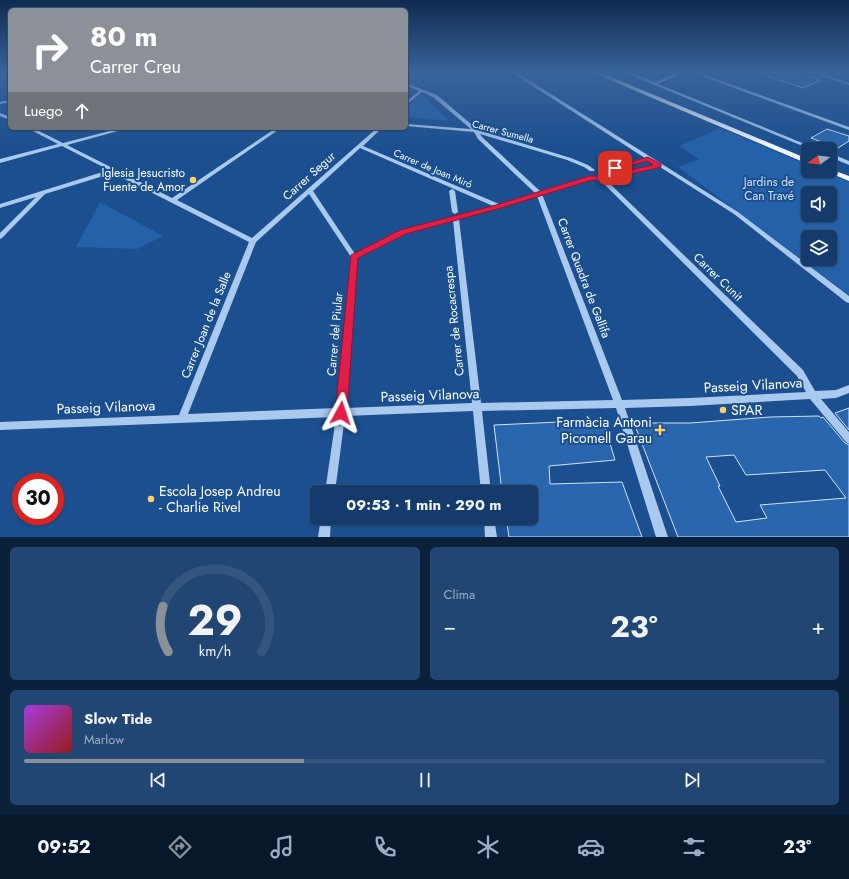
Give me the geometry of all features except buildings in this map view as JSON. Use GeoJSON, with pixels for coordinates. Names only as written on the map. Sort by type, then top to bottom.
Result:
{"type":"FeatureCollection","features":[{"type":"Feature","properties":{"kind":"main road"},"geometry":{"type":"LineString","coordinates":[[653,97],[801,159]]}},
{"type":"Feature","properties":{"kind":"main road"},"geometry":{"type":"LineString","coordinates":[[661,97],[801,155]]}},
{"type":"Feature","properties":{"kind":"main road"},"geometry":{"type":"LineString","coordinates":[[837,170],[849,175]]}},
{"type":"Feature","properties":{"kind":"main road"},"geometry":{"type":"LineString","coordinates":[[837,174],[849,179]]}},
{"type":"Feature","properties":{"kind":"street","name":"Carrer Quadra de Gallifa"},"geometry":{"type":"LineString","coordinates":[[436,97],[476,131],[480,138],[539,193],[619,403],[662,537]]}},
{"type":"Feature","properties":{"kind":"street"},"geometry":{"type":"LineString","coordinates":[[552,97],[659,166],[736,213],[849,300]]}},
{"type":"Feature","properties":{"kind":"street"},"geometry":{"type":"LineString","coordinates":[[686,97],[801,144]]}},
{"type":"Feature","properties":{"kind":"street"},"geometry":{"type":"LineString","coordinates":[[761,97],[849,129]]}},
{"type":"Feature","properties":{"kind":"street","name":"Carrer Sumella"},"geometry":{"type":"LineString","coordinates":[[408,125],[476,131],[569,158],[592,170]]}},
{"type":"Feature","properties":{"kind":"street"},"geometry":{"type":"LineString","coordinates":[[33,130],[253,241]]}},
{"type":"Feature","properties":{"kind":"street"},"geometry":{"type":"LineString","coordinates":[[0,161],[120,130]]}},
{"type":"Feature","properties":{"kind":"street"},"geometry":{"type":"LineString","coordinates":[[172,201],[276,130]]}},
{"type":"Feature","properties":{"kind":"street","name":"Carrer Segur"},"geometry":{"type":"LineString","coordinates":[[253,241],[378,130]]}},
{"type":"Feature","properties":{"kind":"street","name":"Carrer de Joan Miró"},"geometry":{"type":"LineString","coordinates":[[360,146],[499,206]]}},
{"type":"Feature","properties":{"kind":"street"},"geometry":{"type":"LineString","coordinates":[[837,158],[849,163]]}},
{"type":"Feature","properties":{"kind":"street"},"geometry":{"type":"LineString","coordinates":[[592,177],[588,173],[592,170],[603,176],[648,159]]}},
{"type":"Feature","properties":{"kind":"street"},"geometry":{"type":"LineString","coordinates":[[310,191],[354,257],[403,232],[456,215],[499,206],[592,177],[616,176],[659,166]]}},
{"type":"Feature","properties":{"kind":"street"},"geometry":{"type":"LineString","coordinates":[[0,206],[113,171]]}},
{"type":"Feature","properties":{"kind":"street","name":"Carrer Cunit"},"geometry":{"type":"LineString","coordinates":[[603,176],[800,373],[812,396],[849,439]]}},
{"type":"Feature","properties":{"kind":"street","name":"Carrer de Rocacrespa"},"geometry":{"type":"LineString","coordinates":[[452,191],[456,215],[485,485]]}},
{"type":"Feature","properties":{"kind":"street"},"geometry":{"type":"LineString","coordinates":[[0,236],[44,192]]}},
{"type":"Feature","properties":{"kind":"street","name":"Carrer Joan de la Salle"},"geometry":{"type":"LineString","coordinates":[[182,418],[253,241]]}},
{"type":"Feature","properties":{"kind":"street","name":"Carrer del Piular"},"geometry":{"type":"LineString","coordinates":[[331,485],[341,413],[354,257]]}},
{"type":"Feature","properties":{"kind":"street","name":"Passeig Vilanova"},"geometry":{"type":"LineString","coordinates":[[0,426],[477,407],[690,402],[812,396],[836,394],[849,390]]}},
{"type":"Feature","properties":{"kind":"street"},"geometry":{"type":"LineString","coordinates":[[324,537],[325,525]]}},
{"type":"Feature","properties":{"kind":"street"},"geometry":{"type":"LineString","coordinates":[[490,525],[491,537]]}},
{"type":"Feature","properties":{"kind":"green space"},"geometry":{"type":"Polygon","coordinates":[[[418,97],[424,97],[449,121],[409,117],[408,106],[418,97]]]}},
{"type":"Feature","properties":{"kind":"green space","name":"Jardins de Can Travé"},"geometry":{"type":"Polygon","coordinates":[[[720,128],[801,162],[801,178],[837,177],[849,182],[849,295],[810,266],[837,266],[837,230],[801,230],[801,259],[678,167],[699,159],[679,146],[720,128]]]}},
{"type":"Feature","properties":{"kind":"green space"},"geometry":{"type":"Polygon","coordinates":[[[100,202],[163,236],[137,249],[76,247],[100,202]]]}},
{"type":"Feature","properties":{"kind":"place","name":"Iglesia Jesucristo Fuente de Amor"},"geometry":{"type":"Point","coordinates":[193,180]}},
{"type":"Feature","properties":{"kind":"place","name":"SPAR"},"geometry":{"type":"Point","coordinates":[723,410]}},
{"type":"Feature","properties":{"kind":"place","name":"Farmàcia Antoni Picomell Garau"},"geometry":{"type":"Point","coordinates":[660,430]}},
{"type":"Feature","properties":{"kind":"place","name":"Escola Josep Andreu - Charlie Rivel"},"geometry":{"type":"Point","coordinates":[151,499]}},
{"type":"Feature","properties":{"kind":"route"},"geometry":{"type":"LineString","coordinates":[[341,413],[354,257],[403,232],[499,206],[592,177],[595,179],[602,179],[605,177],[616,176],[659,166],[648,159],[615,168]]}}]}
